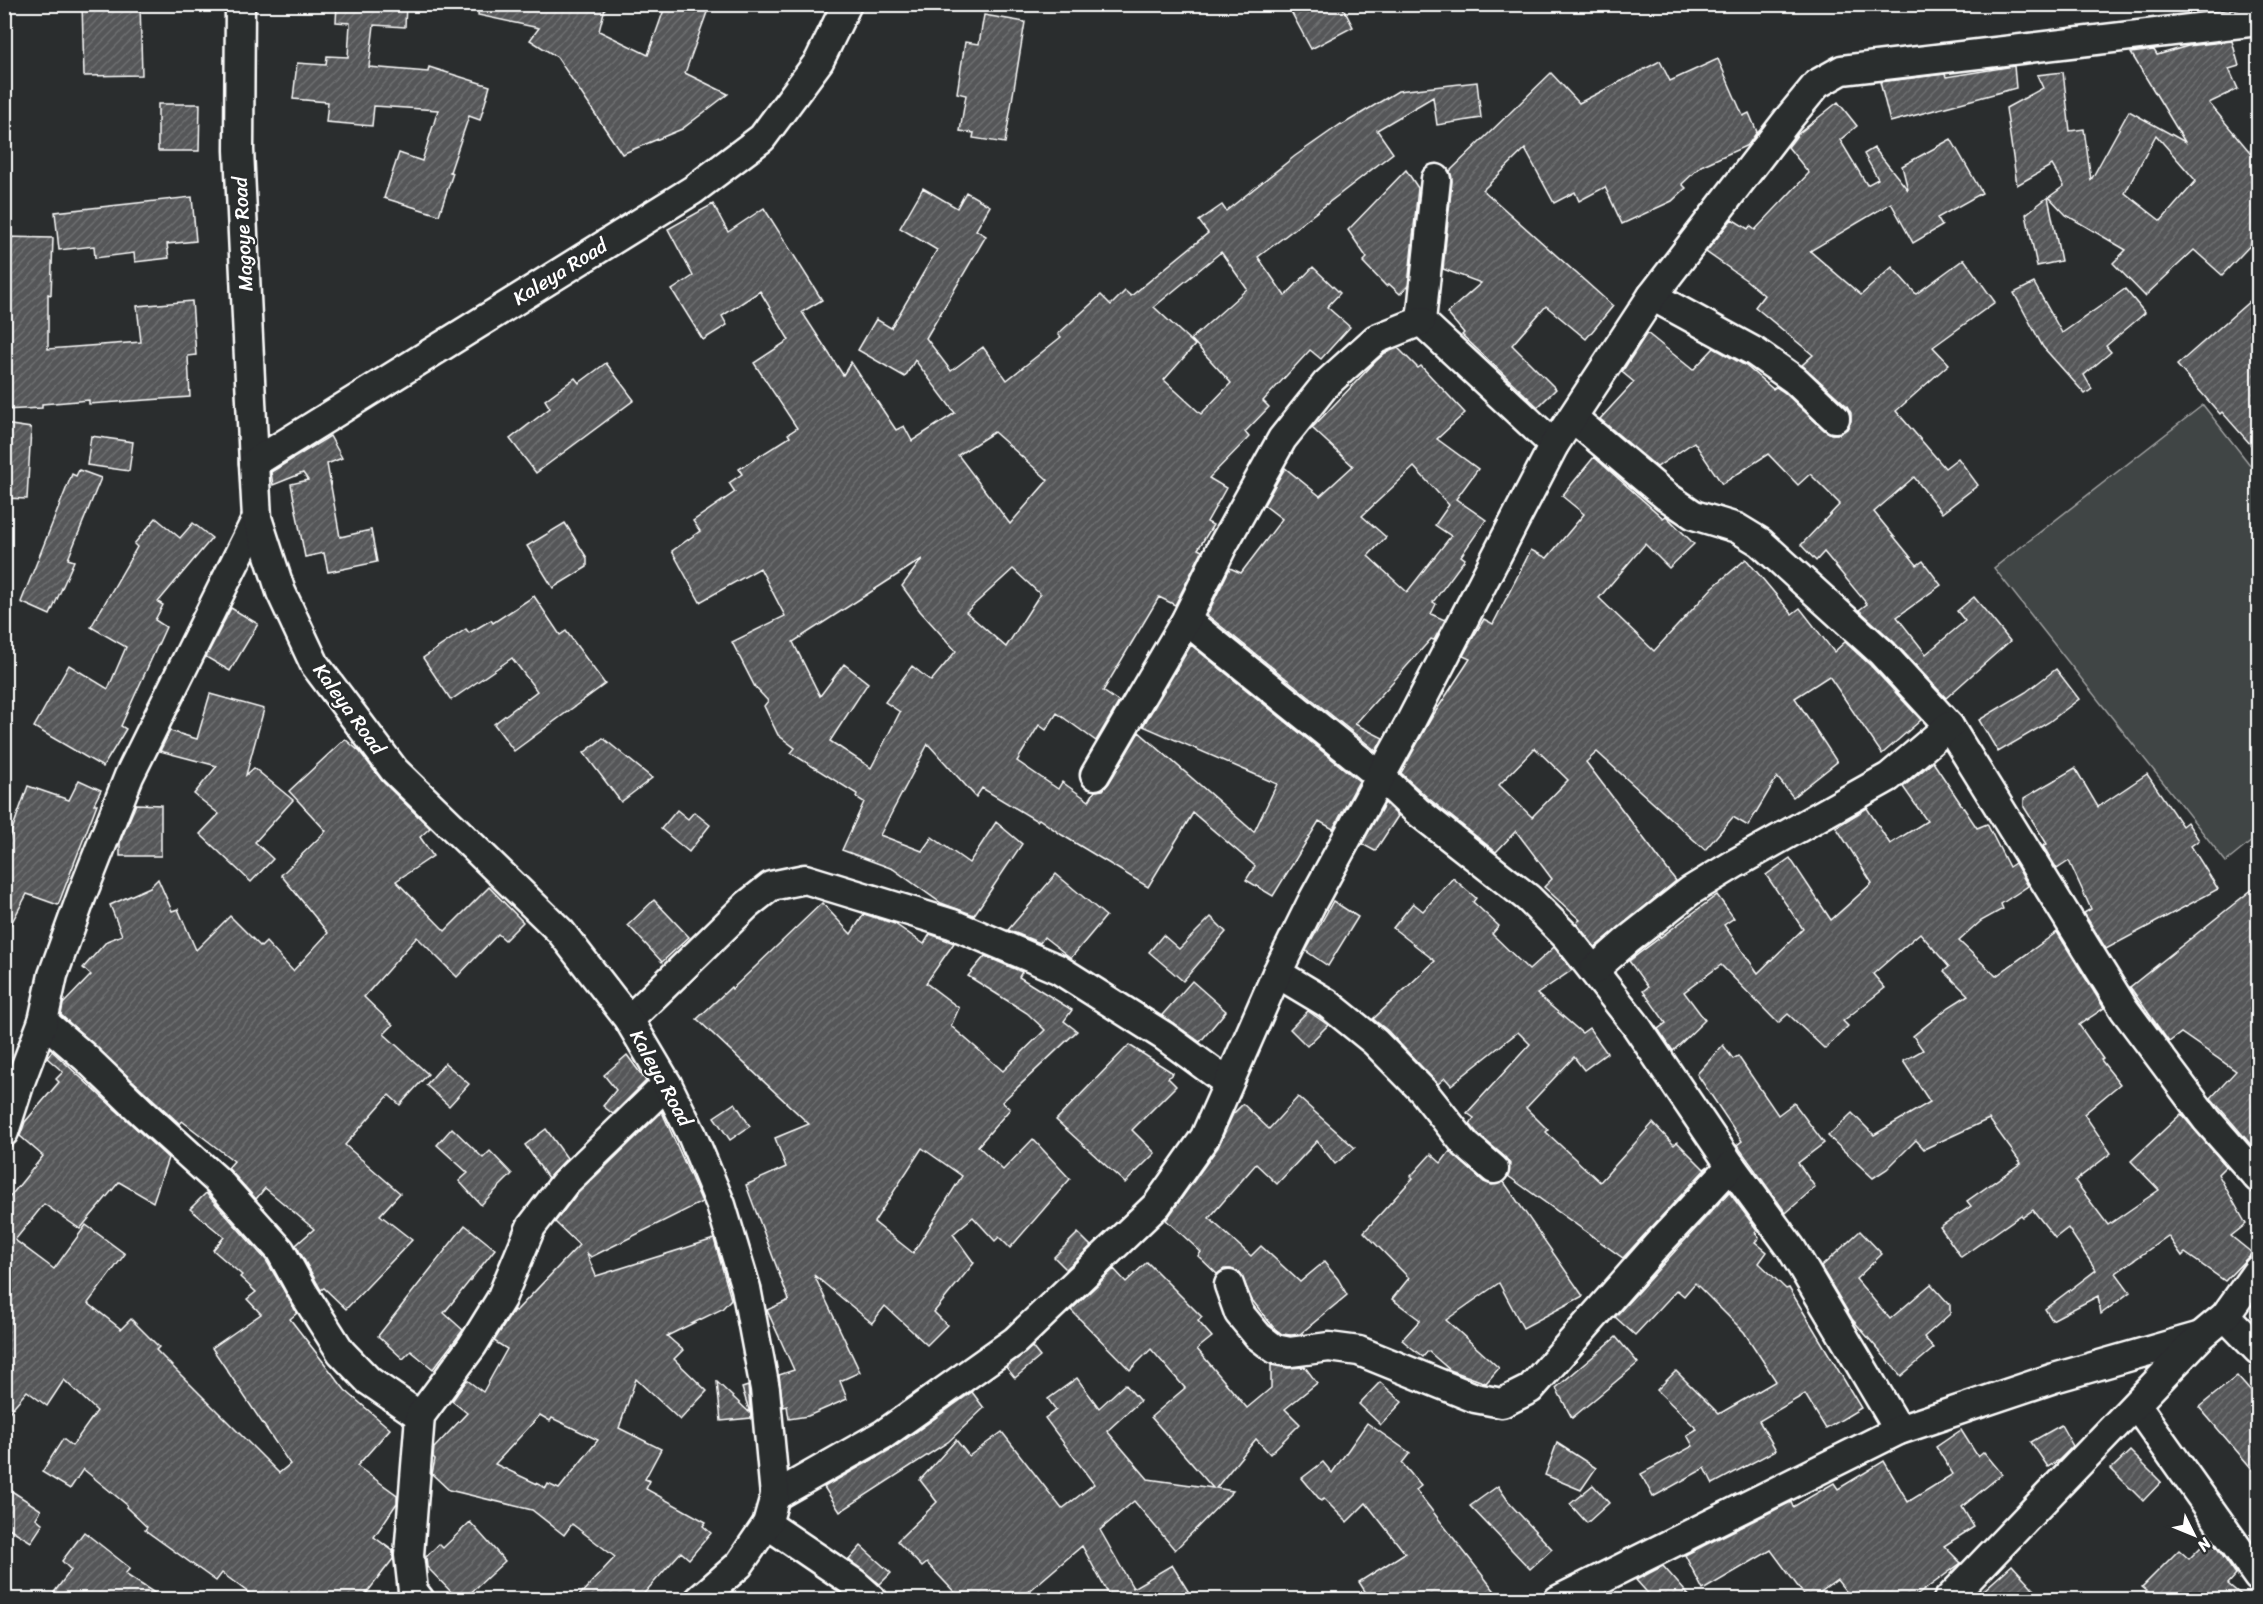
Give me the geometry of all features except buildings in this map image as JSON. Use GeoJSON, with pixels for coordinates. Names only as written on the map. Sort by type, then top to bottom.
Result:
{"type":"FeatureCollection","features":[{"type":"Feature","properties":{"kind":"street","name":"Magoye Road"},"geometry":{"type":"LineString","coordinates":[[240,4],[240,150],[254,463]]}},
{"type":"Feature","properties":{"kind":"street","name":"Kaleya Road"},"geometry":{"type":"LineString","coordinates":[[775,1496],[765,1389],[746,1288],[721,1205],[692,1135],[667,1084],[629,1020],[561,932],[394,770],[315,665],[280,592],[256,518],[254,463],[693,190],[762,138],[819,61],[847,4]]}},
{"type":"Feature","properties":{"kind":"street"},"geometry":{"type":"LineString","coordinates":[[699,1599],[739,1565],[767,1524],[775,1496],[884,1434],[1015,1341],[1157,1205],[1205,1137],[1277,973],[1311,904],[1381,777],[1554,445],[1652,296],[1788,118],[1817,84],[1842,70],[2259,21]]}},
{"type":"Feature","properties":{"kind":"street"},"geometry":{"type":"LineString","coordinates":[[1420,321],[1436,179]]}},
{"type":"Feature","properties":{"kind":"street"},"geometry":{"type":"LineString","coordinates":[[1652,296],[1755,352],[1795,380],[1835,418]]}},
{"type":"Feature","properties":{"kind":"street"},"geometry":{"type":"LineString","coordinates":[[1420,321],[1554,445]]}},
{"type":"Feature","properties":{"kind":"street"},"geometry":{"type":"LineString","coordinates":[[1095,775],[1186,620],[1222,546],[1282,439],[1326,384],[1376,339],[1420,321]]}},
{"type":"Feature","properties":{"kind":"street"},"geometry":{"type":"LineString","coordinates":[[1573,418],[1666,496],[1694,515],[1737,528],[1760,542],[1882,653],[1949,726],[2124,1009],[2207,1120],[2259,1178]]}},
{"type":"Feature","properties":{"kind":"street"},"geometry":{"type":"LineString","coordinates":[[4,1132],[43,1021],[57,965],[129,776],[256,518]]}},
{"type":"Feature","properties":{"kind":"street"},"geometry":{"type":"LineString","coordinates":[[1186,620],[1381,777],[1417,811],[1528,898],[1566,936],[1635,1024],[1731,1166],[1791,1248],[1899,1430]]}},
{"type":"Feature","properties":{"kind":"street"},"geometry":{"type":"LineString","coordinates":[[1594,970],[1690,891],[1889,777],[1949,726]]}},
{"type":"Feature","properties":{"kind":"street"},"geometry":{"type":"LineString","coordinates":[[629,1020],[747,905],[771,886],[805,879],[952,924],[1058,969],[1164,1036],[1228,1083]]}},
{"type":"Feature","properties":{"kind":"street"},"geometry":{"type":"LineString","coordinates":[[1277,973],[1327,1003],[1375,1042],[1423,1091],[1465,1144],[1494,1169]]}},
{"type":"Feature","properties":{"kind":"street"},"geometry":{"type":"LineString","coordinates":[[43,1021],[86,1058],[234,1198],[280,1250],[303,1292],[341,1352],[369,1380],[420,1416]]}},
{"type":"Feature","properties":{"kind":"street"},"geometry":{"type":"LineString","coordinates":[[420,1599],[413,1591],[409,1555],[420,1416],[472,1346],[501,1299],[531,1227],[564,1184],[667,1084]]}},
{"type":"Feature","properties":{"kind":"street"},"geometry":{"type":"LineString","coordinates":[[1229,1286],[1239,1313],[1258,1336],[1275,1350],[1290,1352],[1329,1347],[1359,1351],[1475,1398],[1502,1403],[1530,1389],[1658,1244],[1731,1166]]}},
{"type":"Feature","properties":{"kind":"street"},"geometry":{"type":"LineString","coordinates":[[1948,1599],[2201,1336],[2224,1316],[2259,1270]]}},
{"type":"Feature","properties":{"kind":"street"},"geometry":{"type":"LineString","coordinates":[[2224,1316],[2259,1350]]}},
{"type":"Feature","properties":{"kind":"street"},"geometry":{"type":"LineString","coordinates":[[1558,1599],[1899,1430],[2054,1378],[2201,1336]]}},
{"type":"Feature","properties":{"kind":"street"},"geometry":{"type":"LineString","coordinates":[[2136,1405],[2259,1578]]}},
{"type":"Feature","properties":{"kind":"street"},"geometry":{"type":"LineString","coordinates":[[767,1524],[854,1583],[873,1599]]}},
{"type":"Feature","properties":{"kind":"shaded area"},"geometry":{"type":"Polygon","coordinates":[[[2203,405],[2258,475],[2258,836],[2226,862],[1994,568],[2203,405]]]}}]}
